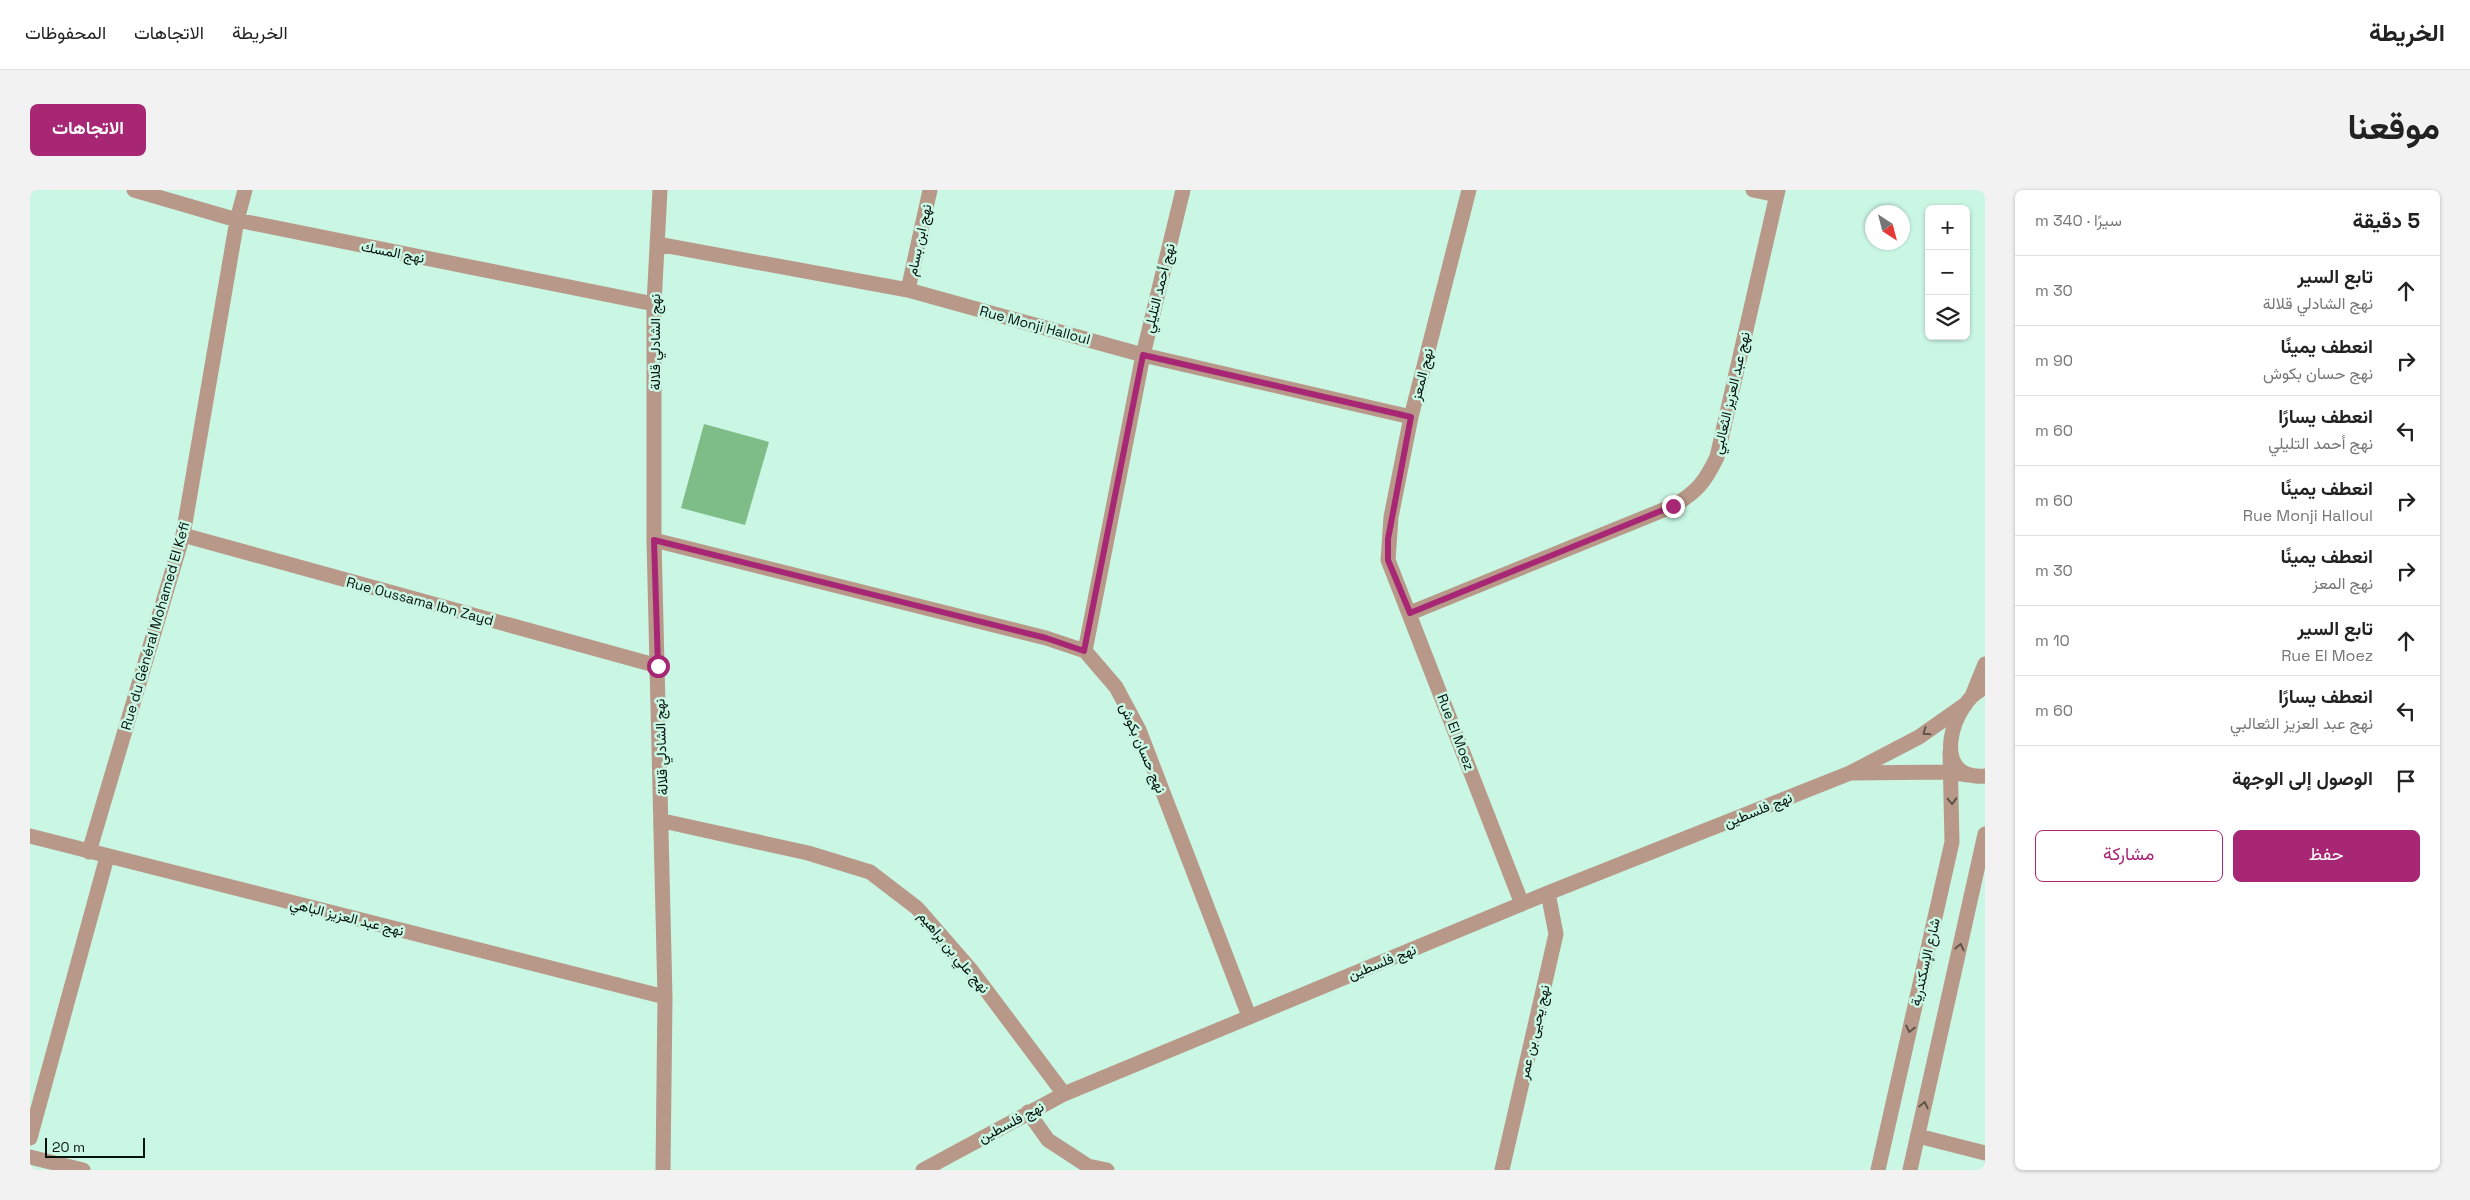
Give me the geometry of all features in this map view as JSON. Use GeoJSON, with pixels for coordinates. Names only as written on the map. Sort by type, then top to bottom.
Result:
{"type":"FeatureCollection","features":[{"type":"Feature","properties":{"kind":"street","name":"نهج المسك"},"geometry":{"type":"LineString","coordinates":[[134,190],[237,220],[654,304]]}},
{"type":"Feature","properties":{"kind":"street","name":"Rue du Général Mohamed El Kefi"},"geometry":{"type":"LineString","coordinates":[[89,852],[182,536],[237,220],[244,190]]}},
{"type":"Feature","properties":{"kind":"street","name":"نهج الشادلي قلالة"},"geometry":{"type":"LineString","coordinates":[[660,190],[654,304],[654,540],[663,820],[665,1165]]}},
{"type":"Feature","properties":{"kind":"street","name":"نهج ابن بسام"},"geometry":{"type":"LineString","coordinates":[[908,290],[930,190]]}},
{"type":"Feature","properties":{"kind":"street","name":"نهج أحمد التليلي"},"geometry":{"type":"LineString","coordinates":[[1084,651],[1143,355],[1182,190]]}},
{"type":"Feature","properties":{"kind":"street","name":"نهج المعز"},"geometry":{"type":"LineString","coordinates":[[1388,560],[1391,517],[1411,417],[1469,190]]}},
{"type":"Feature","properties":{"kind":"street"},"geometry":{"type":"LineString","coordinates":[[1753,190],[1778,193]]}},
{"type":"Feature","properties":{"kind":"street","name":"نهج عبد العزيز الثعالبي"},"geometry":{"type":"LineString","coordinates":[[1410,613],[1673,506],[1691,496],[1706,480],[1717,456],[1778,193]]}},
{"type":"Feature","properties":{"kind":"street","name":"Rue Monji Halloul"},"geometry":{"type":"LineString","coordinates":[[657,244],[908,290],[1143,355],[1411,417]]}},
{"type":"Feature","properties":{"kind":"street","name":"Rue Oussama Ibn Zayd"},"geometry":{"type":"LineString","coordinates":[[182,536],[658,666]]}},
{"type":"Feature","properties":{"kind":"street","name":"نهج حسان بكوش"},"geometry":{"type":"LineString","coordinates":[[654,540],[1046,638],[1084,651],[1116,687],[1139,730],[1249,1016]]}},
{"type":"Feature","properties":{"kind":"street","name":"Rue El Moez"},"geometry":{"type":"LineString","coordinates":[[1388,560],[1522,904]]}},
{"type":"Feature","properties":{"kind":"street"},"geometry":{"type":"LineString","coordinates":[[1969,700],[1985,664]]}},
{"type":"Feature","properties":{"kind":"street","name":"نهج فلسطين"},"geometry":{"type":"LineString","coordinates":[[924,1170],[1064,1094],[1548,893],[1850,773],[1919,737],[1985,688]]}},
{"type":"Feature","properties":{"kind":"street","name":"شارع الإسكندرية"},"geometry":{"type":"LineString","coordinates":[[1878,1170],[1952,842],[1949,742],[1969,700]]}},
{"type":"Feature","properties":{"kind":"street"},"geometry":{"type":"LineString","coordinates":[[1950,752],[1953,761],[1968,774]]}},
{"type":"Feature","properties":{"kind":"street"},"geometry":{"type":"LineString","coordinates":[[1850,773],[1950,772],[1985,776]]}},
{"type":"Feature","properties":{"kind":"street","name":"نهج علي بن براهيم"},"geometry":{"type":"LineString","coordinates":[[663,820],[808,853],[870,872],[917,908],[971,970],[1064,1094]]}},
{"type":"Feature","properties":{"kind":"street"},"geometry":{"type":"LineString","coordinates":[[1910,1170],[1985,834]]}},
{"type":"Feature","properties":{"kind":"street","name":"نهج عبد العزيز الباهي"},"geometry":{"type":"LineString","coordinates":[[30,836],[665,997]]}},
{"type":"Feature","properties":{"kind":"street"},"geometry":{"type":"LineString","coordinates":[[30,1138],[107,857]]}},
{"type":"Feature","properties":{"kind":"street","name":"نهج يحيى بن عمر"},"geometry":{"type":"LineString","coordinates":[[1502,1170],[1556,934],[1548,893]]}},
{"type":"Feature","properties":{"kind":"street"},"geometry":{"type":"LineString","coordinates":[[1028,1112],[1048,1140],[1088,1166],[1107,1170]]}},
{"type":"Feature","properties":{"kind":"street"},"geometry":{"type":"LineString","coordinates":[[1918,1136],[1985,1153]]}},
{"type":"Feature","properties":{"kind":"street"},"geometry":{"type":"LineString","coordinates":[[30,1157],[83,1170]]}},
{"type":"Feature","properties":{"kind":"building"},"geometry":{"type":"Polygon","coordinates":[[[704,424],[769,442],[745,525],[681,508],[704,424]]]}},
{"type":"Feature","properties":{"kind":"route"},"geometry":{"type":"LineString","coordinates":[[658,666],[654,540],[1046,638],[1084,651],[1143,355],[1411,417],[1388,539],[1388,560],[1410,613],[1673,506]]}}]}
